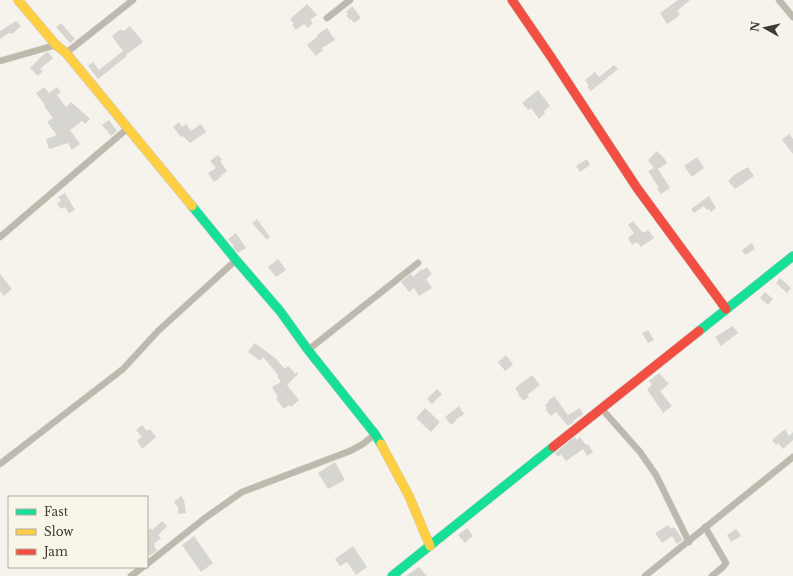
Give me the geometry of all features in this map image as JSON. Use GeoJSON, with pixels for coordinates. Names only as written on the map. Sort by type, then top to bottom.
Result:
{"type":"FeatureCollection","features":[{"type":"Feature","properties":{"kind":"street"},"geometry":{"type":"LineString","coordinates":[[18,0],[56,45],[66,53],[102,99],[128,128],[236,260],[280,311],[308,350],[375,434],[409,496],[430,546]]}},
{"type":"Feature","properties":{"kind":"street"},"geometry":{"type":"LineString","coordinates":[[66,53],[133,0]]}},
{"type":"Feature","properties":{"kind":"street"},"geometry":{"type":"LineString","coordinates":[[327,18],[350,0]]}},
{"type":"Feature","properties":{"kind":"street"},"geometry":{"type":"LineString","coordinates":[[512,0],[637,188],[726,309]]}},
{"type":"Feature","properties":{"kind":"street"},"geometry":{"type":"LineString","coordinates":[[779,0],[793,17]]}},
{"type":"Feature","properties":{"kind":"street"},"geometry":{"type":"LineString","coordinates":[[0,60],[56,45]]}},
{"type":"Feature","properties":{"kind":"street"},"geometry":{"type":"LineString","coordinates":[[0,237],[128,128]]}},
{"type":"Feature","properties":{"kind":"street"},"geometry":{"type":"LineString","coordinates":[[392,576],[793,256]]}},
{"type":"Feature","properties":{"kind":"street"},"geometry":{"type":"LineString","coordinates":[[0,464],[123,369],[158,331],[236,260]]}},
{"type":"Feature","properties":{"kind":"street"},"geometry":{"type":"LineString","coordinates":[[308,350],[418,263]]}},
{"type":"Feature","properties":{"kind":"street"},"geometry":{"type":"LineString","coordinates":[[601,408],[640,452],[656,475],[689,542]]}},
{"type":"Feature","properties":{"kind":"street"},"geometry":{"type":"LineString","coordinates":[[148,563],[205,518],[242,492],[350,451],[363,444],[375,434]]}},
{"type":"Feature","properties":{"kind":"street"},"geometry":{"type":"LineString","coordinates":[[645,576],[793,457]]}},
{"type":"Feature","properties":{"kind":"street"},"geometry":{"type":"LineString","coordinates":[[706,527],[726,563],[712,576]]}},
{"type":"Feature","properties":{"kind":"street"},"geometry":{"type":"LineString","coordinates":[[131,576],[142,568]]}},
{"type":"Feature","properties":{"kind":"building"},"geometry":{"type":"Polygon","coordinates":[[[678,0],[690,0],[677,11],[680,14],[667,24],[660,13],[678,0]]]}},
{"type":"Feature","properties":{"kind":"building"},"geometry":{"type":"Polygon","coordinates":[[[307,4],[317,15],[310,20],[313,23],[308,28],[304,24],[296,30],[290,19],[307,4]]]}},
{"type":"Feature","properties":{"kind":"building"},"geometry":{"type":"Polygon","coordinates":[[[352,6],[361,18],[354,23],[346,15],[348,14],[346,12],[352,6]]]}},
{"type":"Feature","properties":{"kind":"building"},"geometry":{"type":"Polygon","coordinates":[[[16,21],[21,26],[12,34],[9,33],[0,39],[0,31],[16,21]]]}},
{"type":"Feature","properties":{"kind":"building"},"geometry":{"type":"Polygon","coordinates":[[[61,23],[75,39],[70,43],[56,27],[61,23]]]}},
{"type":"Feature","properties":{"kind":"building"},"geometry":{"type":"Polygon","coordinates":[[[130,26],[143,42],[98,79],[88,66],[93,62],[99,70],[123,51],[112,36],[121,29],[124,31],[130,26]]]}},
{"type":"Feature","properties":{"kind":"building"},"geometry":{"type":"Polygon","coordinates":[[[327,28],[335,40],[322,48],[323,50],[316,56],[307,45],[327,28]]]}},
{"type":"Feature","properties":{"kind":"building"},"geometry":{"type":"Polygon","coordinates":[[[48,52],[53,58],[40,69],[43,71],[38,76],[30,68],[45,53],[48,52]]]}},
{"type":"Feature","properties":{"kind":"building"},"geometry":{"type":"Polygon","coordinates":[[[614,65],[618,69],[591,91],[587,87],[589,86],[585,80],[595,72],[599,77],[614,65]]]}},
{"type":"Feature","properties":{"kind":"building"},"geometry":{"type":"Polygon","coordinates":[[[44,87],[49,93],[57,87],[61,92],[57,95],[66,107],[71,102],[90,119],[85,124],[82,121],[70,130],[80,144],[72,150],[68,143],[49,149],[46,139],[57,135],[47,122],[53,118],[36,93],[44,87]]]}},
{"type":"Feature","properties":{"kind":"building"},"geometry":{"type":"Polygon","coordinates":[[[538,90],[550,106],[544,111],[545,113],[539,119],[531,108],[528,110],[522,103],[538,90]]]}},
{"type":"Feature","properties":{"kind":"building"},"geometry":{"type":"Polygon","coordinates":[[[109,120],[117,131],[111,136],[102,125],[109,120]]]}},
{"type":"Feature","properties":{"kind":"building"},"geometry":{"type":"Polygon","coordinates":[[[179,122],[182,127],[186,124],[191,131],[201,124],[206,132],[190,143],[183,136],[181,137],[173,127],[179,122]]]}},
{"type":"Feature","properties":{"kind":"building"},"geometry":{"type":"Polygon","coordinates":[[[789,134],[793,139],[793,154],[782,140],[789,134]]]}},
{"type":"Feature","properties":{"kind":"building"},"geometry":{"type":"Polygon","coordinates":[[[657,151],[667,163],[658,169],[670,188],[661,194],[657,189],[659,188],[648,171],[654,168],[648,160],[657,151]]]}},
{"type":"Feature","properties":{"kind":"building"},"geometry":{"type":"Polygon","coordinates":[[[218,155],[227,171],[214,182],[208,173],[216,168],[210,161],[218,155]]]}},
{"type":"Feature","properties":{"kind":"building"},"geometry":{"type":"Polygon","coordinates":[[[697,157],[704,168],[692,177],[684,166],[697,157]]]}},
{"type":"Feature","properties":{"kind":"building"},"geometry":{"type":"Polygon","coordinates":[[[587,159],[590,165],[580,172],[576,166],[587,159]]]}},
{"type":"Feature","properties":{"kind":"building"},"geometry":{"type":"Polygon","coordinates":[[[748,167],[754,176],[735,189],[728,181],[734,175],[748,167]]]}},
{"type":"Feature","properties":{"kind":"building"},"geometry":{"type":"Polygon","coordinates":[[[65,193],[75,210],[69,213],[65,207],[61,209],[57,203],[61,201],[58,197],[65,193]]]}},
{"type":"Feature","properties":{"kind":"building"},"geometry":{"type":"Polygon","coordinates":[[[709,196],[716,208],[711,212],[704,206],[694,213],[691,209],[709,196]]]}},
{"type":"Feature","properties":{"kind":"building"},"geometry":{"type":"Polygon","coordinates":[[[257,219],[270,237],[267,240],[252,223],[257,219]]]}},
{"type":"Feature","properties":{"kind":"building"},"geometry":{"type":"Polygon","coordinates":[[[633,221],[643,233],[648,230],[654,238],[641,247],[637,242],[632,245],[628,238],[634,233],[628,225],[633,221]]]}},
{"type":"Feature","properties":{"kind":"building"},"geometry":{"type":"Polygon","coordinates":[[[236,233],[246,248],[238,253],[228,239],[236,233]]]}},
{"type":"Feature","properties":{"kind":"building"},"geometry":{"type":"Polygon","coordinates":[[[752,243],[755,249],[745,255],[742,250],[752,243]]]}},
{"type":"Feature","properties":{"kind":"building"},"geometry":{"type":"Polygon","coordinates":[[[278,259],[286,270],[276,277],[268,267],[278,259]]]}},
{"type":"Feature","properties":{"kind":"building"},"geometry":{"type":"Polygon","coordinates":[[[427,267],[432,274],[426,279],[432,288],[419,296],[414,288],[409,292],[401,282],[411,274],[413,277],[422,269],[423,270],[427,267]]]}},
{"type":"Feature","properties":{"kind":"building"},"geometry":{"type":"Polygon","coordinates":[[[0,274],[12,289],[4,296],[0,291],[0,274]]]}},
{"type":"Feature","properties":{"kind":"building"},"geometry":{"type":"Polygon","coordinates":[[[780,278],[791,288],[787,293],[776,283],[780,278]]]}},
{"type":"Feature","properties":{"kind":"building"},"geometry":{"type":"Polygon","coordinates":[[[765,292],[773,299],[768,305],[760,298],[765,292]]]}},
{"type":"Feature","properties":{"kind":"building"},"geometry":{"type":"Polygon","coordinates":[[[733,326],[738,333],[721,346],[715,337],[733,326]]]}},
{"type":"Feature","properties":{"kind":"building"},"geometry":{"type":"Polygon","coordinates":[[[648,330],[654,340],[648,343],[642,333],[648,330]]]}},
{"type":"Feature","properties":{"kind":"building"},"geometry":{"type":"Polygon","coordinates":[[[255,343],[275,358],[285,369],[288,366],[294,374],[297,372],[298,374],[287,385],[299,400],[291,407],[289,405],[284,409],[276,399],[278,397],[272,387],[281,382],[277,376],[278,375],[263,357],[260,361],[248,352],[255,343]]]}},
{"type":"Feature","properties":{"kind":"building"},"geometry":{"type":"Polygon","coordinates":[[[506,355],[513,365],[505,371],[498,362],[506,355]]]}},
{"type":"Feature","properties":{"kind":"building"},"geometry":{"type":"Polygon","coordinates":[[[659,373],[669,384],[660,391],[672,406],[663,413],[647,389],[652,385],[649,381],[659,373]]]}},
{"type":"Feature","properties":{"kind":"building"},"geometry":{"type":"Polygon","coordinates":[[[532,375],[540,385],[527,395],[529,397],[523,401],[515,388],[532,375]]]}},
{"type":"Feature","properties":{"kind":"building"},"geometry":{"type":"Polygon","coordinates":[[[437,389],[442,394],[432,404],[427,399],[437,389]]]}},
{"type":"Feature","properties":{"kind":"building"},"geometry":{"type":"Polygon","coordinates":[[[554,396],[568,415],[580,408],[583,414],[568,426],[556,412],[551,416],[545,409],[547,408],[545,405],[554,396]]]}},
{"type":"Feature","properties":{"kind":"building"},"geometry":{"type":"Polygon","coordinates":[[[459,406],[464,414],[455,420],[456,421],[451,425],[445,417],[459,406]]]}},
{"type":"Feature","properties":{"kind":"building"},"geometry":{"type":"Polygon","coordinates":[[[425,408],[440,422],[431,432],[416,418],[425,408]]]}},
{"type":"Feature","properties":{"kind":"building"},"geometry":{"type":"Polygon","coordinates":[[[142,425],[147,431],[150,429],[156,437],[142,449],[137,440],[142,437],[136,430],[142,425]]]}},
{"type":"Feature","properties":{"kind":"building"},"geometry":{"type":"Polygon","coordinates":[[[785,429],[789,436],[793,432],[793,440],[783,449],[778,443],[776,445],[772,440],[785,429]]]}},
{"type":"Feature","properties":{"kind":"building"},"geometry":{"type":"Polygon","coordinates":[[[575,437],[577,440],[580,437],[586,445],[588,444],[593,452],[587,456],[583,449],[566,461],[561,454],[558,457],[555,453],[575,437]]]}},
{"type":"Feature","properties":{"kind":"building"},"geometry":{"type":"Polygon","coordinates":[[[335,462],[345,480],[328,489],[318,473],[335,462]]]}},
{"type":"Feature","properties":{"kind":"building"},"geometry":{"type":"Polygon","coordinates":[[[181,496],[184,500],[186,513],[178,514],[178,507],[174,502],[181,496]]]}},
{"type":"Feature","properties":{"kind":"building"},"geometry":{"type":"Polygon","coordinates":[[[162,521],[167,526],[158,535],[161,538],[154,544],[157,550],[150,556],[148,553],[148,530],[151,528],[152,530],[162,521]]]}},
{"type":"Feature","properties":{"kind":"building"},"geometry":{"type":"Polygon","coordinates":[[[668,525],[671,529],[674,527],[683,540],[677,544],[672,536],[662,543],[655,533],[668,525]]]}},
{"type":"Feature","properties":{"kind":"building"},"geometry":{"type":"Polygon","coordinates":[[[467,528],[473,536],[465,543],[458,535],[467,528]]]}},
{"type":"Feature","properties":{"kind":"building"},"geometry":{"type":"Polygon","coordinates":[[[736,529],[741,536],[731,542],[727,535],[736,529]]]}},
{"type":"Feature","properties":{"kind":"building"},"geometry":{"type":"Polygon","coordinates":[[[194,536],[213,563],[201,572],[182,545],[194,536]]]}},
{"type":"Feature","properties":{"kind":"building"},"geometry":{"type":"Polygon","coordinates":[[[353,546],[367,567],[356,575],[347,562],[340,566],[335,559],[353,546]]]}},
{"type":"Feature","properties":{"kind":"building"},"geometry":{"type":"Polygon","coordinates":[[[419,567],[427,576],[406,576],[419,567]]]}},
{"type":"Feature","properties":{"kind":"traffic: fast"},"geometry":{"type":"LineString","coordinates":[[192,206],[280,311],[308,350],[375,434],[381,444]]}},
{"type":"Feature","properties":{"kind":"traffic: fast"},"geometry":{"type":"LineString","coordinates":[[699,331],[793,256]]}},
{"type":"Feature","properties":{"kind":"traffic: fast"},"geometry":{"type":"LineString","coordinates":[[392,576],[553,447]]}},
{"type":"Feature","properties":{"kind":"traffic: slow"},"geometry":{"type":"LineString","coordinates":[[18,0],[56,45],[66,53],[192,206]]}},
{"type":"Feature","properties":{"kind":"traffic: slow"},"geometry":{"type":"LineString","coordinates":[[381,444],[409,496],[430,546]]}},
{"type":"Feature","properties":{"kind":"traffic: jam"},"geometry":{"type":"LineString","coordinates":[[512,0],[637,188],[726,309]]}},
{"type":"Feature","properties":{"kind":"traffic: jam"},"geometry":{"type":"LineString","coordinates":[[553,447],[699,331]]}}]}
